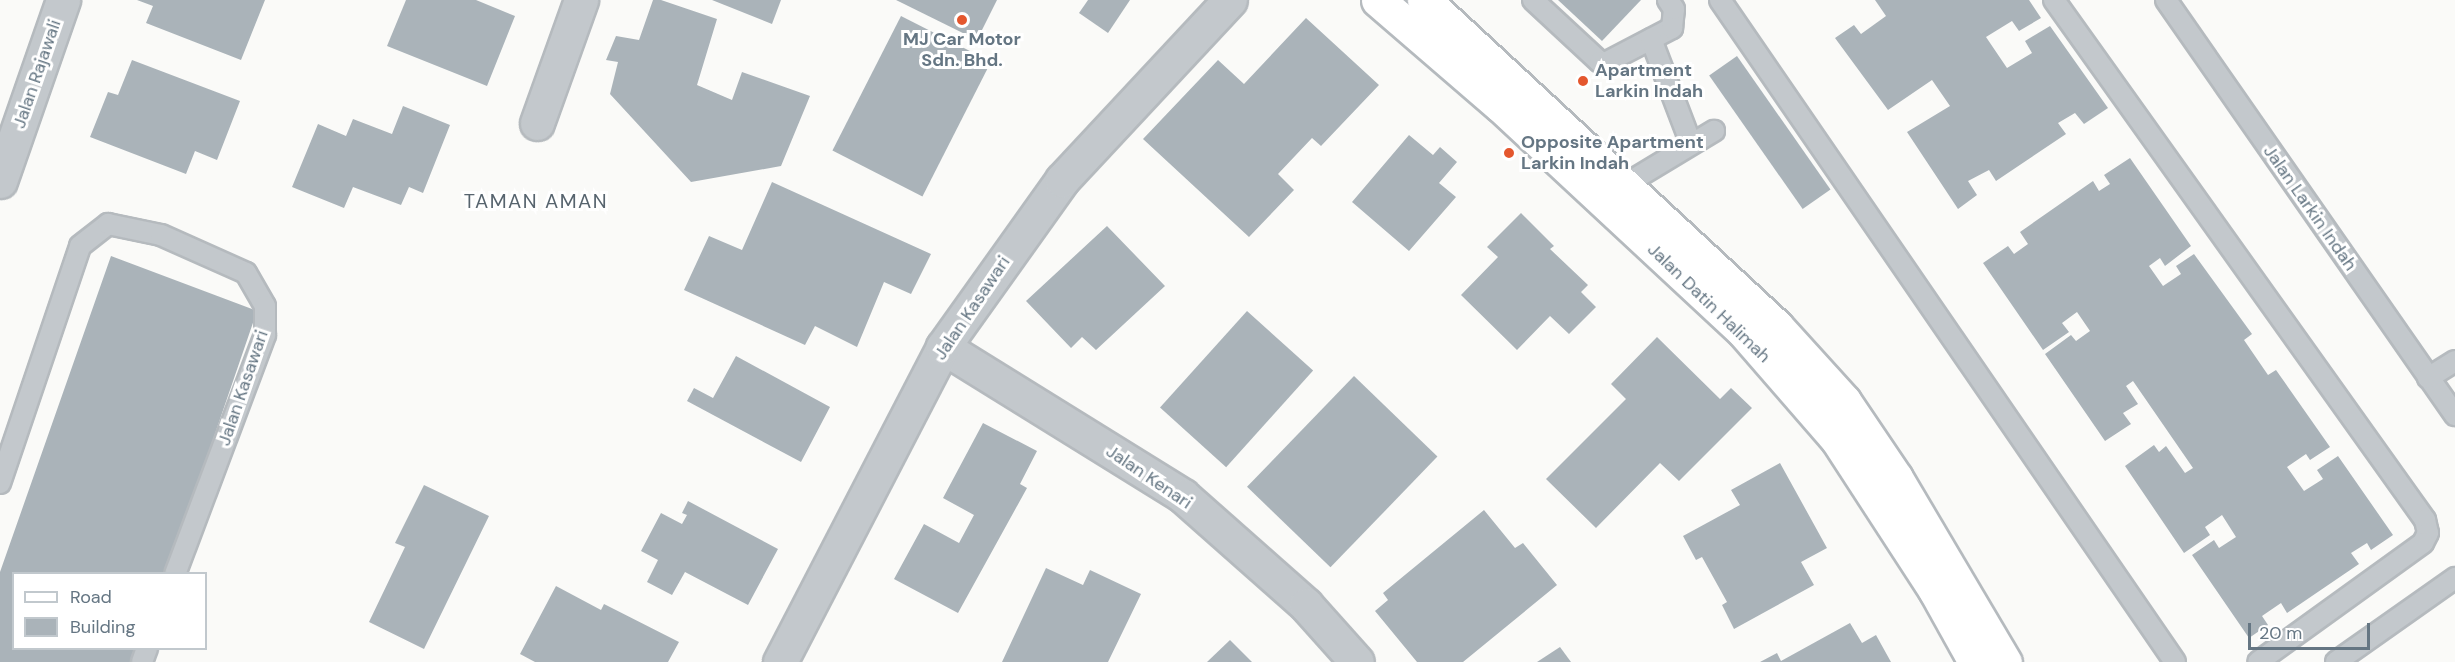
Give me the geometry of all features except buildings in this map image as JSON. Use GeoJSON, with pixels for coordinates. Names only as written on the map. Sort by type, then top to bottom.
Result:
{"type":"FeatureCollection","features":[{"type":"Feature","properties":{"kind":"main road","name":"Jalan Datin Halimah"},"geometry":{"type":"LineString","coordinates":[[1378,0],[1500,106],[1743,331],[1837,439],[1935,590],[1975,662]]}},
{"type":"Feature","properties":{"kind":"main road","name":"Jalan Datin Halimah"},"geometry":{"type":"LineString","coordinates":[[1424,0],[1626,184],[1777,327],[1844,401],[1896,478],[2005,662]]}},
{"type":"Feature","properties":{"kind":"street","name":"Jalan Rajawali"},"geometry":{"type":"LineString","coordinates":[[0,181],[63,0]]}},
{"type":"Feature","properties":{"kind":"street"},"geometry":{"type":"LineString","coordinates":[[537,123],[581,0]]}},
{"type":"Feature","properties":{"kind":"street","name":"Jalan Kasawari"},"geometry":{"type":"LineString","coordinates":[[780,662],[943,347],[1062,180],[1230,0]]}},
{"type":"Feature","properties":{"kind":"street","name":"Jalan Kenari"},"geometry":{"type":"LineString","coordinates":[[943,347],[1183,496],[1306,605],[1357,662]]}},
{"type":"Feature","properties":{"kind":"lane"},"geometry":{"type":"LineString","coordinates":[[1533,0],[1600,62],[1605,63],[1672,28],[1674,9],[1668,0]]}},
{"type":"Feature","properties":{"kind":"lane"},"geometry":{"type":"LineString","coordinates":[[1720,0],[1774,95],[2175,662]]}},
{"type":"Feature","properties":{"kind":"lane"},"geometry":{"type":"LineString","coordinates":[[2054,0],[2425,520],[2428,533],[2423,543],[2258,662]]}},
{"type":"Feature","properties":{"kind":"lane","name":"Jalan Larkin Indah"},"geometry":{"type":"LineString","coordinates":[[2166,0],[2455,415]]}},
{"type":"Feature","properties":{"kind":"lane"},"geometry":{"type":"LineString","coordinates":[[1651,39],[1691,144]]}},
{"type":"Feature","properties":{"kind":"lane"},"geometry":{"type":"LineString","coordinates":[[1626,184],[1714,131]]}},
{"type":"Feature","properties":{"kind":"lane","name":"Jalan Kasawari"},"geometry":{"type":"LineString","coordinates":[[0,483],[80,246],[108,224],[161,235],[246,273],[265,306],[265,335],[176,572]]}},
{"type":"Feature","properties":{"kind":"lane"},"geometry":{"type":"LineString","coordinates":[[2428,378],[2455,361]]}},
{"type":"Feature","properties":{"kind":"lane"},"geometry":{"type":"LineString","coordinates":[[2336,662],[2455,578]]}},
{"type":"Feature","properties":{"kind":"place","name":"MJ Car Motor Sdn. Bhd."},"geometry":{"type":"Point","coordinates":[962,20]}},
{"type":"Feature","properties":{"kind":"place","name":"Apartment Larkin Indah"},"geometry":{"type":"Point","coordinates":[1583,81]}},
{"type":"Feature","properties":{"kind":"place","name":"Opposite Apartment Larkin Indah"},"geometry":{"type":"Point","coordinates":[1509,153]}},
{"type":"Feature","properties":{"kind":"district","name":"TAMAN AMAN"},"geometry":{"type":"Point","coordinates":[536,201]}}]}
